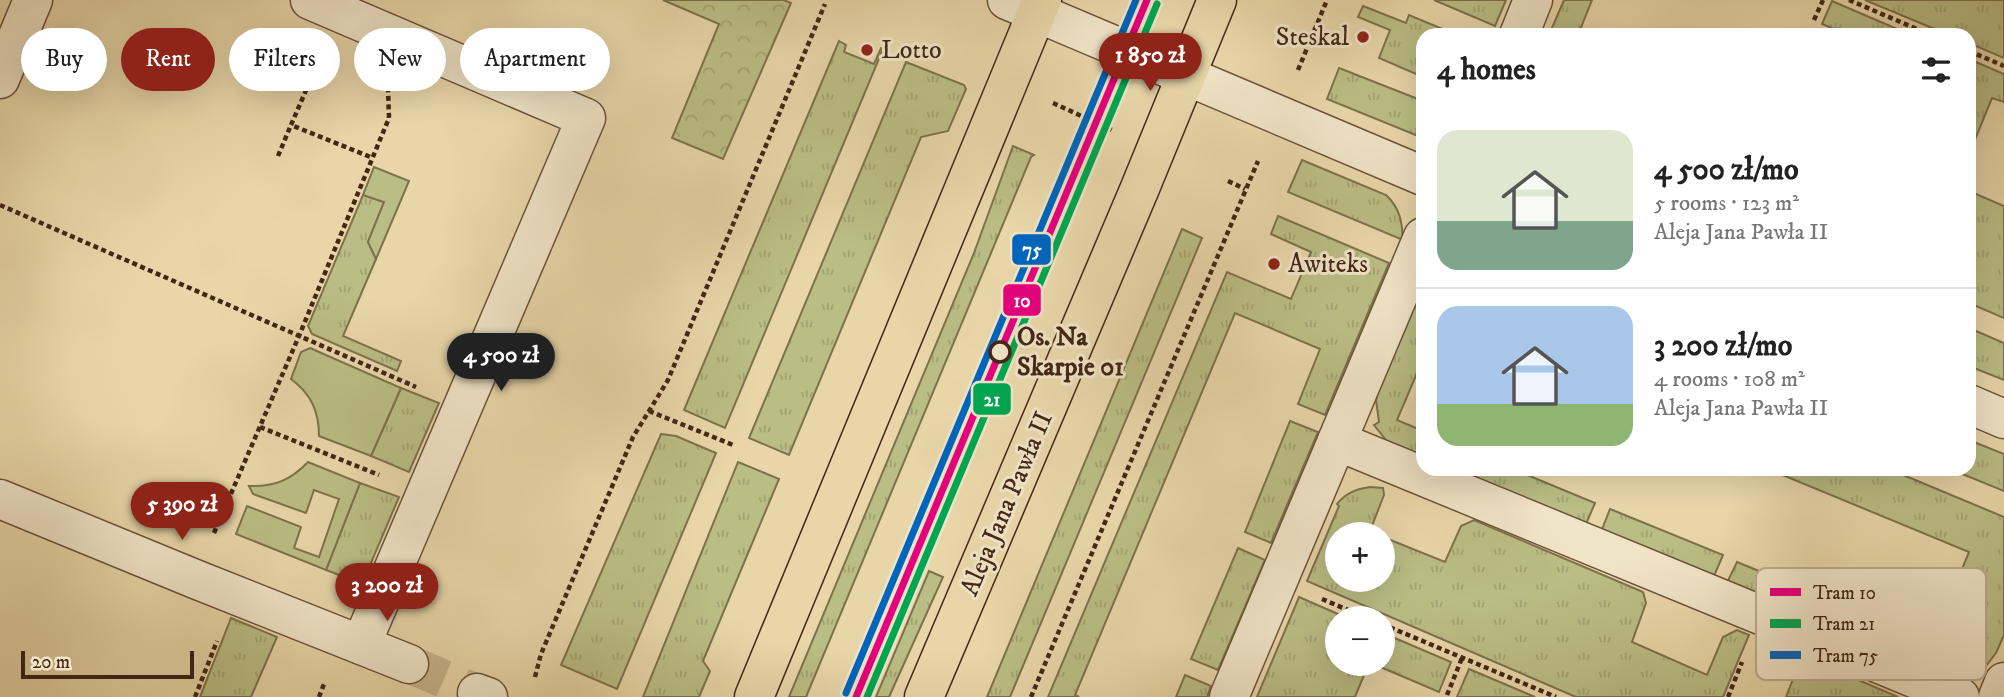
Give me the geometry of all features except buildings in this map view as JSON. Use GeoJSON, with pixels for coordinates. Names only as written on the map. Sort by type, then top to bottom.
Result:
{"type":"FeatureCollection","features":[{"type":"Feature","properties":{"kind":"main road","name":"Aleja Jana Pawła II"},"geometry":{"type":"LineString","coordinates":[[924,697],[1217,0]]}},
{"type":"Feature","properties":{"kind":"main road"},"geometry":{"type":"LineString","coordinates":[[754,697],[942,245],[983,138],[1028,4]]}},
{"type":"Feature","properties":{"kind":"street"},"geometry":{"type":"LineString","coordinates":[[0,79],[33,0]]}},
{"type":"Feature","properties":{"kind":"street"},"geometry":{"type":"LineString","coordinates":[[310,0],[586,118],[360,645]]}},
{"type":"Feature","properties":{"kind":"street"},"geometry":{"type":"LineString","coordinates":[[1522,28],[1534,0]]}},
{"type":"Feature","properties":{"kind":"street"},"geometry":{"type":"LineString","coordinates":[[1028,4],[1187,76],[1416,173]]}},
{"type":"Feature","properties":{"kind":"street"},"geometry":{"type":"LineString","coordinates":[[1229,697],[1416,252]]}},
{"type":"Feature","properties":{"kind":"street"},"geometry":{"type":"LineString","coordinates":[[1976,407],[2004,419]]}},
{"type":"Feature","properties":{"kind":"street"},"geometry":{"type":"LineString","coordinates":[[1336,441],[1416,474]]}},
{"type":"Feature","properties":{"kind":"street"},"geometry":{"type":"LineString","coordinates":[[1421,476],[1756,613]]}},
{"type":"Feature","properties":{"kind":"street"},"geometry":{"type":"LineString","coordinates":[[0,499],[409,664]]}},
{"type":"Feature","properties":{"kind":"street"},"geometry":{"type":"LineString","coordinates":[[1919,680],[1961,697]]}},
{"type":"Feature","properties":{"kind":"street"},"geometry":{"type":"LineString","coordinates":[[1998,697],[2004,682]]}},
{"type":"Feature","properties":{"kind":"path"},"geometry":{"type":"LineString","coordinates":[[1295,78],[1328,0]]}},
{"type":"Feature","properties":{"kind":"path"},"geometry":{"type":"LineString","coordinates":[[1814,20],[1823,0]]}},
{"type":"Feature","properties":{"kind":"path"},"geometry":{"type":"LineString","coordinates":[[1849,0],[1915,28]]}},
{"type":"Feature","properties":{"kind":"path"},"geometry":{"type":"LineString","coordinates":[[532,686],[541,654],[633,437],[668,380],[825,4]]}},
{"type":"Feature","properties":{"kind":"path"},"geometry":{"type":"LineString","coordinates":[[1292,32],[1311,42]]}},
{"type":"Feature","properties":{"kind":"path"},"geometry":{"type":"LineString","coordinates":[[1976,54],[2004,66]]}},
{"type":"Feature","properties":{"kind":"path"},"geometry":{"type":"LineString","coordinates":[[278,156],[306,91]]}},
{"type":"Feature","properties":{"kind":"path"},"geometry":{"type":"LineString","coordinates":[[195,579],[389,118],[387,91]]}},
{"type":"Feature","properties":{"kind":"path"},"geometry":{"type":"LineString","coordinates":[[1057,104],[1106,127]]}},
{"type":"Feature","properties":{"kind":"path"},"geometry":{"type":"LineString","coordinates":[[291,125],[373,158]]}},
{"type":"Feature","properties":{"kind":"path"},"geometry":{"type":"LineString","coordinates":[[1031,697],[1261,155]]}},
{"type":"Feature","properties":{"kind":"path"},"geometry":{"type":"LineString","coordinates":[[1228,181],[1245,189]]}},
{"type":"Feature","properties":{"kind":"path"},"geometry":{"type":"LineString","coordinates":[[0,205],[418,387]]}},
{"type":"Feature","properties":{"kind":"path"},"geometry":{"type":"LineString","coordinates":[[649,411],[733,445]]}},
{"type":"Feature","properties":{"kind":"path"},"geometry":{"type":"LineString","coordinates":[[260,427],[380,476]]}},
{"type":"Feature","properties":{"kind":"path"},"geometry":{"type":"LineString","coordinates":[[1395,630],[1556,697]]}},
{"type":"Feature","properties":{"kind":"path"},"geometry":{"type":"LineString","coordinates":[[195,697],[219,637]]}},
{"type":"Feature","properties":{"kind":"path"},"geometry":{"type":"LineString","coordinates":[[1447,695],[1462,658]]}},
{"type":"Feature","properties":{"kind":"green space"},"geometry":{"type":"Polygon","coordinates":[[[663,0],[784,0],[791,3],[723,159],[672,138],[719,24],[663,0]]]}},
{"type":"Feature","properties":{"kind":"green space"},"geometry":{"type":"Polygon","coordinates":[[[1434,0],[1506,0],[1495,26],[1434,0]]]}},
{"type":"Feature","properties":{"kind":"green space"},"geometry":{"type":"Polygon","coordinates":[[[1564,0],[1592,0],[1581,28],[1552,28],[1564,0]]]}},
{"type":"Feature","properties":{"kind":"green space"},"geometry":{"type":"Polygon","coordinates":[[[1865,0],[2004,0],[2004,58],[1976,46],[1976,28],[1932,28],[1865,0]]]}},
{"type":"Feature","properties":{"kind":"green space"},"geometry":{"type":"Polygon","coordinates":[[[1832,1],[1895,28],[1831,28],[1822,24],[1832,1]]]}},
{"type":"Feature","properties":{"kind":"green space"},"geometry":{"type":"Polygon","coordinates":[[[1363,6],[1406,23],[1409,15],[1440,28],[1416,28],[1416,74],[1379,58],[1390,30],[1358,17],[1363,6]]]}},
{"type":"Feature","properties":{"kind":"green space"},"geometry":{"type":"Polygon","coordinates":[[[839,41],[846,45],[844,52],[874,64],[881,48],[883,49],[725,428],[684,410],[839,41]]]}},
{"type":"Feature","properties":{"kind":"green space"},"geometry":{"type":"Polygon","coordinates":[[[906,62],[964,85],[966,89],[948,131],[921,137],[789,455],[749,438],[906,62]]]}},
{"type":"Feature","properties":{"kind":"green space"},"geometry":{"type":"Polygon","coordinates":[[[1976,62],[2004,74],[2004,102],[1992,98],[1976,137],[1976,62]]]}},
{"type":"Feature","properties":{"kind":"green space"},"geometry":{"type":"Polygon","coordinates":[[[1339,68],[1416,98],[1416,135],[1327,99],[1339,68]]]}},
{"type":"Feature","properties":{"kind":"green space"},"geometry":{"type":"Polygon","coordinates":[[[1013,146],[1034,155],[806,697],[789,697],[974,253],[1013,146]]]}},
{"type":"Feature","properties":{"kind":"green space"},"geometry":{"type":"Polygon","coordinates":[[[1302,160],[1386,195],[1399,215],[1403,240],[1288,192],[1302,160]]]}},
{"type":"Feature","properties":{"kind":"green space"},"geometry":{"type":"Polygon","coordinates":[[[374,167],[409,181],[376,259],[368,242],[384,202],[363,195],[374,167]]]}},
{"type":"Feature","properties":{"kind":"green space"},"geometry":{"type":"Polygon","coordinates":[[[1976,194],[2004,206],[2004,318],[1976,306],[1976,194]]]}},
{"type":"Feature","properties":{"kind":"green space"},"geometry":{"type":"Polygon","coordinates":[[[363,195],[384,202],[368,242],[376,259],[343,336],[401,361],[397,371],[312,334],[308,326],[363,195]]]}},
{"type":"Feature","properties":{"kind":"green space"},"geometry":{"type":"Polygon","coordinates":[[[1278,216],[1389,263],[1325,415],[1298,404],[1320,349],[1235,313],[1075,695],[1079,697],[1048,697],[1227,272],[1291,299],[1311,252],[1271,234],[1278,216]]]}},
{"type":"Feature","properties":{"kind":"green space"},"geometry":{"type":"Polygon","coordinates":[[[1182,229],[1202,238],[1010,697],[987,697],[1182,229]]]}},
{"type":"Feature","properties":{"kind":"green space"},"geometry":{"type":"Polygon","coordinates":[[[1416,292],[1416,375],[1397,420],[1416,428],[1416,458],[1390,445],[1374,425],[1379,422],[1376,400],[1379,384],[1416,292]]]}},
{"type":"Feature","properties":{"kind":"green space"},"geometry":{"type":"Polygon","coordinates":[[[1976,331],[2004,343],[2004,380],[1976,369],[1976,331]]]}},
{"type":"Feature","properties":{"kind":"green space"},"geometry":{"type":"Polygon","coordinates":[[[310,348],[401,388],[371,456],[319,436],[312,404],[304,391],[291,379],[301,352],[310,348]]]}},
{"type":"Feature","properties":{"kind":"green space"},"geometry":{"type":"Polygon","coordinates":[[[401,388],[439,403],[409,472],[371,456],[401,388]]]}},
{"type":"Feature","properties":{"kind":"green space"},"geometry":{"type":"Polygon","coordinates":[[[1290,421],[1318,432],[1271,543],[1245,532],[1290,421]]]}},
{"type":"Feature","properties":{"kind":"green space"},"geometry":{"type":"Polygon","coordinates":[[[661,434],[676,436],[716,453],[617,689],[561,665],[661,434]]]}},
{"type":"Feature","properties":{"kind":"green space"},"geometry":{"type":"Polygon","coordinates":[[[1976,443],[2004,454],[2004,491],[1967,476],[1976,476],[1976,443]]]}},
{"type":"Feature","properties":{"kind":"green space"},"geometry":{"type":"Polygon","coordinates":[[[308,462],[360,483],[326,570],[236,534],[247,506],[301,527],[294,548],[319,557],[339,499],[314,490],[306,513],[253,494],[249,486],[282,481],[308,462]]]}},
{"type":"Feature","properties":{"kind":"green space"},"geometry":{"type":"Polygon","coordinates":[[[738,462],[779,479],[703,661],[710,671],[699,697],[643,697],[738,462]]]}},
{"type":"Feature","properties":{"kind":"green space"},"geometry":{"type":"Polygon","coordinates":[[[1476,476],[1530,476],[1595,503],[1584,529],[1473,483],[1476,476]]]}},
{"type":"Feature","properties":{"kind":"green space"},"geometry":{"type":"Polygon","coordinates":[[[1785,476],[1906,476],[2004,517],[2004,635],[1996,653],[1986,666],[1986,568],[1962,568],[1969,552],[1785,476]]]}},
{"type":"Feature","properties":{"kind":"green space"},"geometry":{"type":"Polygon","coordinates":[[[360,483],[399,497],[362,584],[326,570],[360,483]]]}},
{"type":"Feature","properties":{"kind":"green space"},"geometry":{"type":"Polygon","coordinates":[[[1383,488],[1384,495],[1374,522],[1332,522],[1339,506],[1337,504],[1360,489],[1383,488]]]}},
{"type":"Feature","properties":{"kind":"green space"},"geometry":{"type":"Polygon","coordinates":[[[1610,509],[1723,555],[1711,583],[1599,537],[1610,509]]]}},
{"type":"Feature","properties":{"kind":"green space"},"geometry":{"type":"Polygon","coordinates":[[[1474,520],[1643,592],[1646,603],[1632,642],[1707,675],[1723,637],[1737,630],[1749,635],[1723,697],[1576,697],[1395,619],[1395,606],[1365,606],[1333,592],[1395,592],[1395,542],[1445,562],[1461,526],[1474,520]]]}},
{"type":"Feature","properties":{"kind":"green space"},"geometry":{"type":"Polygon","coordinates":[[[1325,539],[1325,589],[1307,581],[1325,539]]]}},
{"type":"Feature","properties":{"kind":"green space"},"geometry":{"type":"Polygon","coordinates":[[[1238,548],[1265,560],[1218,670],[1191,659],[1238,548]]]}},
{"type":"Feature","properties":{"kind":"green space"},"geometry":{"type":"Polygon","coordinates":[[[1737,562],[1756,570],[1756,602],[1724,589],[1737,562]]]}},
{"type":"Feature","properties":{"kind":"green space"},"geometry":{"type":"Polygon","coordinates":[[[929,571],[943,577],[889,697],[876,697],[929,571]]]}},
{"type":"Feature","properties":{"kind":"green space"},"geometry":{"type":"Polygon","coordinates":[[[1299,597],[1325,608],[1325,676],[1364,676],[1355,697],[1257,697],[1299,597]]]}},
{"type":"Feature","properties":{"kind":"green space"},"geometry":{"type":"Polygon","coordinates":[[[231,618],[277,637],[251,697],[200,697],[231,618]]]}},
{"type":"Feature","properties":{"kind":"green space"},"geometry":{"type":"Polygon","coordinates":[[[1395,638],[1451,662],[1439,692],[1395,673],[1395,638]]]}},
{"type":"Feature","properties":{"kind":"green space"},"geometry":{"type":"Polygon","coordinates":[[[1469,669],[1535,697],[1457,697],[1469,669]]]}},
{"type":"Feature","properties":{"kind":"green space"},"geometry":{"type":"Polygon","coordinates":[[[1185,675],[1211,686],[1207,697],[1176,697],[1185,675]]]}},
{"type":"Feature","properties":{"kind":"green space"},"geometry":{"type":"Polygon","coordinates":[[[1793,680],[1858,680],[1898,697],[1786,697],[1793,680]]]}},
{"type":"Feature","properties":{"kind":"tunnel"},"geometry":{"type":"LineString","coordinates":[[409,664],[477,693]]}},
{"type":"Feature","properties":{"kind":"tram line","name":"75"},"geometry":{"type":"LineString","coordinates":[[846,693],[1136,0]]}},
{"type":"Feature","properties":{"kind":"tram line","name":"10"},"geometry":{"type":"LineString","coordinates":[[856,697],[1147,0]]}},
{"type":"Feature","properties":{"kind":"tram line","name":"21"},"geometry":{"type":"LineString","coordinates":[[867,697],[1157,4]]}},
{"type":"Feature","properties":{"kind":"place","name":"Steskal"},"geometry":{"type":"Point","coordinates":[1363,37]}},
{"type":"Feature","properties":{"kind":"place","name":"Lotto"},"geometry":{"type":"Point","coordinates":[867,50]}},
{"type":"Feature","properties":{"kind":"place","name":"Awiteks"},"geometry":{"type":"Point","coordinates":[1274,264]}},
{"type":"Feature","properties":{"kind":"place","name":"Os. Na Skarpie 01"},"geometry":{"type":"Point","coordinates":[1000,352]}}]}
